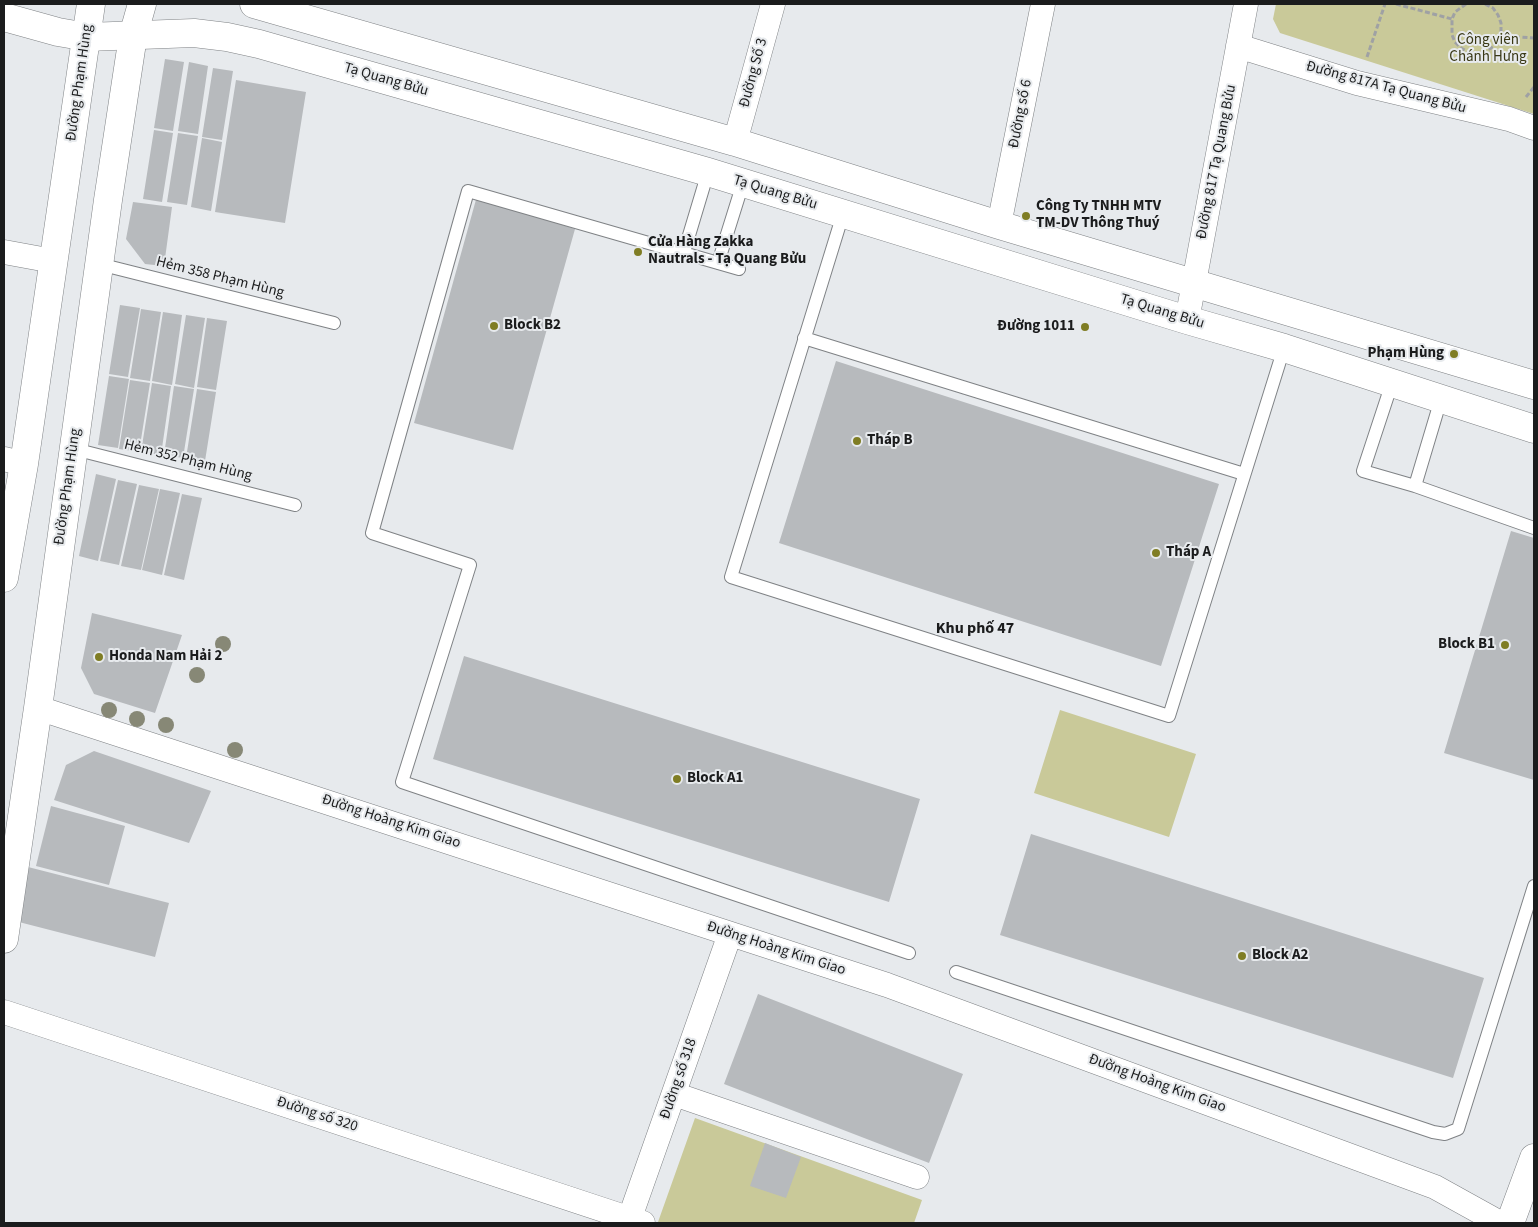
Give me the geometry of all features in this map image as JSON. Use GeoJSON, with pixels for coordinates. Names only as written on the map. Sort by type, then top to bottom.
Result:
{"type":"FeatureCollection","features":[{"type":"Feature","properties":{"kind":"main road","name":"Đường Phạm Hùng"},"geometry":{"type":"LineString","coordinates":[[4,578],[14,462],[53,261],[91,4]]}},
{"type":"Feature","properties":{"kind":"main road"},"geometry":{"type":"LineString","coordinates":[[134,36],[142,4]]}},
{"type":"Feature","properties":{"kind":"main road"},"geometry":{"type":"LineString","coordinates":[[254,4],[736,142],[999,225],[1534,385]]}},
{"type":"Feature","properties":{"kind":"main road","name":"Tạ Quang Bửu"},"geometry":{"type":"LineString","coordinates":[[4,17],[58,32],[87,37],[194,33],[259,44],[726,177],[1187,320],[1284,348],[1534,429]]}},
{"type":"Feature","properties":{"kind":"main road","name":"Đường Phạm Hùng"},"geometry":{"type":"LineString","coordinates":[[4,939],[99,264],[134,36]]}},
{"type":"Feature","properties":{"kind":"main road"},"geometry":{"type":"LineString","coordinates":[[726,177],[736,142]]}},
{"type":"Feature","properties":{"kind":"main road"},"geometry":{"type":"LineString","coordinates":[[1510,1223],[1534,1158]]}},
{"type":"Feature","properties":{"kind":"street","name":"Đường Số 3"},"geometry":{"type":"LineString","coordinates":[[736,142],[773,4]]}},
{"type":"Feature","properties":{"kind":"street","name":"Đường số 6"},"geometry":{"type":"LineString","coordinates":[[999,225],[1043,4]]}},
{"type":"Feature","properties":{"kind":"street","name":"Đường 817 Tạ Quang Bửu"},"geometry":{"type":"LineString","coordinates":[[1187,320],[1246,4]]}},
{"type":"Feature","properties":{"kind":"street","name":"Đường 817A Tạ Quang Bửu"},"geometry":{"type":"LineString","coordinates":[[1238,46],[1358,84],[1509,119],[1534,128]]}},
{"type":"Feature","properties":{"kind":"street"},"geometry":{"type":"LineString","coordinates":[[4,252],[53,261]]}},
{"type":"Feature","properties":{"kind":"street","name":"Đường Hoàng Kim Giao"},"geometry":{"type":"LineString","coordinates":[[38,708],[886,985],[1435,1187],[1500,1223]]}},
{"type":"Feature","properties":{"kind":"street","name":"Đường số 318"},"geometry":{"type":"LineString","coordinates":[[634,1222],[674,1094],[730,934]]}},
{"type":"Feature","properties":{"kind":"street","name":"Đường số 320"},"geometry":{"type":"LineString","coordinates":[[4,1012],[634,1222]]}},
{"type":"Feature","properties":{"kind":"street"},"geometry":{"type":"LineString","coordinates":[[674,1094],[917,1177]]}},
{"type":"Feature","properties":{"kind":"lane"},"geometry":{"type":"LineString","coordinates":[[684,252],[726,177]]}},
{"type":"Feature","properties":{"kind":"lane"},"geometry":{"type":"LineString","coordinates":[[718,263],[726,177]]}},
{"type":"Feature","properties":{"kind":"lane"},"geometry":{"type":"LineString","coordinates":[[739,269],[468,191],[372,533],[470,565],[402,782],[908,953]]}},
{"type":"Feature","properties":{"kind":"lane"},"geometry":{"type":"LineString","coordinates":[[843,214],[731,577],[1169,716],[1284,348]]}},
{"type":"Feature","properties":{"kind":"lane","name":"Hẻm 358 Phạm Hùng"},"geometry":{"type":"LineString","coordinates":[[99,264],[334,323]]}},
{"type":"Feature","properties":{"kind":"lane"},"geometry":{"type":"LineString","coordinates":[[804,338],[1244,474]]}},
{"type":"Feature","properties":{"kind":"lane"},"geometry":{"type":"LineString","coordinates":[[1392,383],[1363,471],[1415,486],[1534,528]]}},
{"type":"Feature","properties":{"kind":"lane"},"geometry":{"type":"LineString","coordinates":[[1415,486],[1441,399]]}},
{"type":"Feature","properties":{"kind":"lane","name":"Hẻm 352 Phạm Hùng"},"geometry":{"type":"LineString","coordinates":[[74,449],[295,505]]}},
{"type":"Feature","properties":{"kind":"lane"},"geometry":{"type":"LineString","coordinates":[[956,972],[1433,1132],[1445,1134],[1458,1129],[1534,886]]}},
{"type":"Feature","properties":{"kind":"path"},"geometry":{"type":"LineString","coordinates":[[1358,84],[1385,4]]}},
{"type":"Feature","properties":{"kind":"path"},"geometry":{"type":"LineString","coordinates":[[1396,4],[1452,19]]}},
{"type":"Feature","properties":{"kind":"path"},"geometry":{"type":"LineString","coordinates":[[1466,4],[1456,12],[1452,19],[1452,35],[1455,42],[1468,52],[1477,53],[1493,47],[1500,36],[1502,23],[1492,8],[1485,4]]}},
{"type":"Feature","properties":{"kind":"path"},"geometry":{"type":"LineString","coordinates":[[1500,36],[1534,38]]}},
{"type":"Feature","properties":{"kind":"green space","name":"Công viên Chánh Hưng"},"geometry":{"type":"Polygon","coordinates":[[[1276,4],[1534,4],[1534,114],[1280,33],[1273,19],[1276,4]]]}},
{"type":"Feature","properties":{"kind":"green space"},"geometry":{"type":"Polygon","coordinates":[[[1060,710],[1196,754],[1169,837],[1034,793],[1060,710]]]}},
{"type":"Feature","properties":{"kind":"green space"},"geometry":{"type":"Polygon","coordinates":[[[695,1118],[922,1200],[914,1223],[658,1222],[695,1118]]]}},
{"type":"Feature","properties":{"kind":"building"},"geometry":{"type":"Polygon","coordinates":[[[165,59],[184,62],[173,131],[154,128],[165,59]]]}},
{"type":"Feature","properties":{"kind":"building"},"geometry":{"type":"Polygon","coordinates":[[[189,62],[208,66],[198,134],[178,131],[189,62]]]}},
{"type":"Feature","properties":{"kind":"building"},"geometry":{"type":"Polygon","coordinates":[[[213,68],[233,71],[222,140],[202,137],[213,68]]]}},
{"type":"Feature","properties":{"kind":"building"},"geometry":{"type":"Polygon","coordinates":[[[236,80],[306,92],[285,223],[215,212],[236,80]]]}},
{"type":"Feature","properties":{"kind":"building"},"geometry":{"type":"Polygon","coordinates":[[[154,130],[173,133],[162,202],[143,199],[154,130]]]}},
{"type":"Feature","properties":{"kind":"building"},"geometry":{"type":"Polygon","coordinates":[[[178,133],[198,136],[187,205],[167,202],[178,133]]]}},
{"type":"Feature","properties":{"kind":"building"},"geometry":{"type":"Polygon","coordinates":[[[202,138],[222,142],[211,211],[191,207],[202,138]]]}},
{"type":"Feature","properties":{"kind":"building","name":"Block B2"},"geometry":{"type":"Polygon","coordinates":[[[477,196],[575,229],[513,450],[414,423],[477,196]]]}},
{"type":"Feature","properties":{"kind":"building"},"geometry":{"type":"Polygon","coordinates":[[[133,202],[172,207],[164,266],[145,264],[126,239],[133,202]]]}},
{"type":"Feature","properties":{"kind":"building"},"geometry":{"type":"Polygon","coordinates":[[[120,305],[140,308],[128,377],[109,374],[120,305]]]}},
{"type":"Feature","properties":{"kind":"building"},"geometry":{"type":"Polygon","coordinates":[[[141,309],[161,312],[150,381],[130,378],[141,309]]]}},
{"type":"Feature","properties":{"kind":"building"},"geometry":{"type":"Polygon","coordinates":[[[163,312],[182,315],[172,385],[152,381],[163,312]]]}},
{"type":"Feature","properties":{"kind":"building"},"geometry":{"type":"Polygon","coordinates":[[[186,315],[205,318],[194,388],[175,384],[186,315]]]}},
{"type":"Feature","properties":{"kind":"building"},"geometry":{"type":"Polygon","coordinates":[[[207,318],[227,321],[216,390],[197,387],[207,318]]]}},
{"type":"Feature","properties":{"kind":"building"},"geometry":{"type":"Polygon","coordinates":[[[836,361],[1219,484],[1161,666],[779,543],[836,361]]]}},
{"type":"Feature","properties":{"kind":"building"},"geometry":{"type":"Polygon","coordinates":[[[109,376],[129,379],[118,448],[98,445],[109,376]]]}},
{"type":"Feature","properties":{"kind":"building"},"geometry":{"type":"Polygon","coordinates":[[[130,380],[150,383],[139,452],[119,449],[130,380]]]}},
{"type":"Feature","properties":{"kind":"building"},"geometry":{"type":"Polygon","coordinates":[[[152,383],[171,386],[161,455],[141,452],[152,383]]]}},
{"type":"Feature","properties":{"kind":"building"},"geometry":{"type":"Polygon","coordinates":[[[174,386],[194,389],[183,458],[164,455],[174,386]]]}},
{"type":"Feature","properties":{"kind":"building"},"geometry":{"type":"Polygon","coordinates":[[[197,389],[216,392],[205,461],[186,458],[197,389]]]}},
{"type":"Feature","properties":{"kind":"building"},"geometry":{"type":"Polygon","coordinates":[[[96,474],[116,479],[98,561],[79,556],[96,474]]]}},
{"type":"Feature","properties":{"kind":"building"},"geometry":{"type":"Polygon","coordinates":[[[118,480],[137,484],[119,565],[100,561],[118,480]]]}},
{"type":"Feature","properties":{"kind":"building"},"geometry":{"type":"Polygon","coordinates":[[[139,485],[159,489],[141,570],[121,566],[139,485]]]}},
{"type":"Feature","properties":{"kind":"building"},"geometry":{"type":"Polygon","coordinates":[[[160,489],[180,493],[162,575],[142,570],[160,489]]]}},
{"type":"Feature","properties":{"kind":"building"},"geometry":{"type":"Polygon","coordinates":[[[182,494],[202,498],[184,580],[164,575],[182,494]]]}},
{"type":"Feature","properties":{"kind":"building","name":"Block B1"},"geometry":{"type":"Polygon","coordinates":[[[1511,531],[1534,538],[1534,780],[1444,753],[1511,531]]]}},
{"type":"Feature","properties":{"kind":"building"},"geometry":{"type":"Polygon","coordinates":[[[92,613],[182,635],[155,713],[94,694],[81,668],[92,613]]]}},
{"type":"Feature","properties":{"kind":"building","name":"Block A1"},"geometry":{"type":"Polygon","coordinates":[[[464,656],[920,799],[889,902],[433,759],[464,656]]]}},
{"type":"Feature","properties":{"kind":"building"},"geometry":{"type":"Polygon","coordinates":[[[94,751],[211,791],[189,843],[54,800],[66,765],[94,751]]]}},
{"type":"Feature","properties":{"kind":"building"},"geometry":{"type":"Polygon","coordinates":[[[51,806],[125,826],[109,885],[36,866],[51,806]]]}},
{"type":"Feature","properties":{"kind":"building","name":"Block A2"},"geometry":{"type":"Polygon","coordinates":[[[1031,834],[1484,978],[1453,1078],[1000,935],[1031,834]]]}},
{"type":"Feature","properties":{"kind":"building"},"geometry":{"type":"Polygon","coordinates":[[[28,867],[169,903],[155,957],[15,921],[28,867]]]}},
{"type":"Feature","properties":{"kind":"building"},"geometry":{"type":"Polygon","coordinates":[[[758,994],[963,1074],[929,1163],[724,1084],[758,994]]]}},
{"type":"Feature","properties":{"kind":"building"},"geometry":{"type":"Polygon","coordinates":[[[765,1143],[801,1157],[786,1198],[750,1186],[765,1143]]]}},
{"type":"Feature","properties":{"kind":"place","name":"Công Ty TNHH MTV TM-DV Thông Thuý"},"geometry":{"type":"Point","coordinates":[1026,216]}},
{"type":"Feature","properties":{"kind":"place","name":"Cửa Hàng Zakka Nautrals - Tạ Quang Bửu"},"geometry":{"type":"Point","coordinates":[638,252]}},
{"type":"Feature","properties":{"kind":"place","name":"Block B2"},"geometry":{"type":"Point","coordinates":[494,326]}},
{"type":"Feature","properties":{"kind":"place","name":"Đường 1011"},"geometry":{"type":"Point","coordinates":[1085,327]}},
{"type":"Feature","properties":{"kind":"place","name":"Phạm Hùng"},"geometry":{"type":"Point","coordinates":[1454,354]}},
{"type":"Feature","properties":{"kind":"place","name":"Tháp B"},"geometry":{"type":"Point","coordinates":[857,441]}},
{"type":"Feature","properties":{"kind":"place","name":"Tháp A"},"geometry":{"type":"Point","coordinates":[1156,553]}},
{"type":"Feature","properties":{"kind":"place","name":"Block B1"},"geometry":{"type":"Point","coordinates":[1505,645]}},
{"type":"Feature","properties":{"kind":"place","name":"Honda Nam Hải 2"},"geometry":{"type":"Point","coordinates":[99,657]}},
{"type":"Feature","properties":{"kind":"place","name":"Block A1"},"geometry":{"type":"Point","coordinates":[677,779]}},
{"type":"Feature","properties":{"kind":"place","name":"Block A2"},"geometry":{"type":"Point","coordinates":[1242,956]}},
{"type":"Feature","properties":{"kind":"district","name":"Khu phố 47"},"geometry":{"type":"Point","coordinates":[975,629]}}]}
